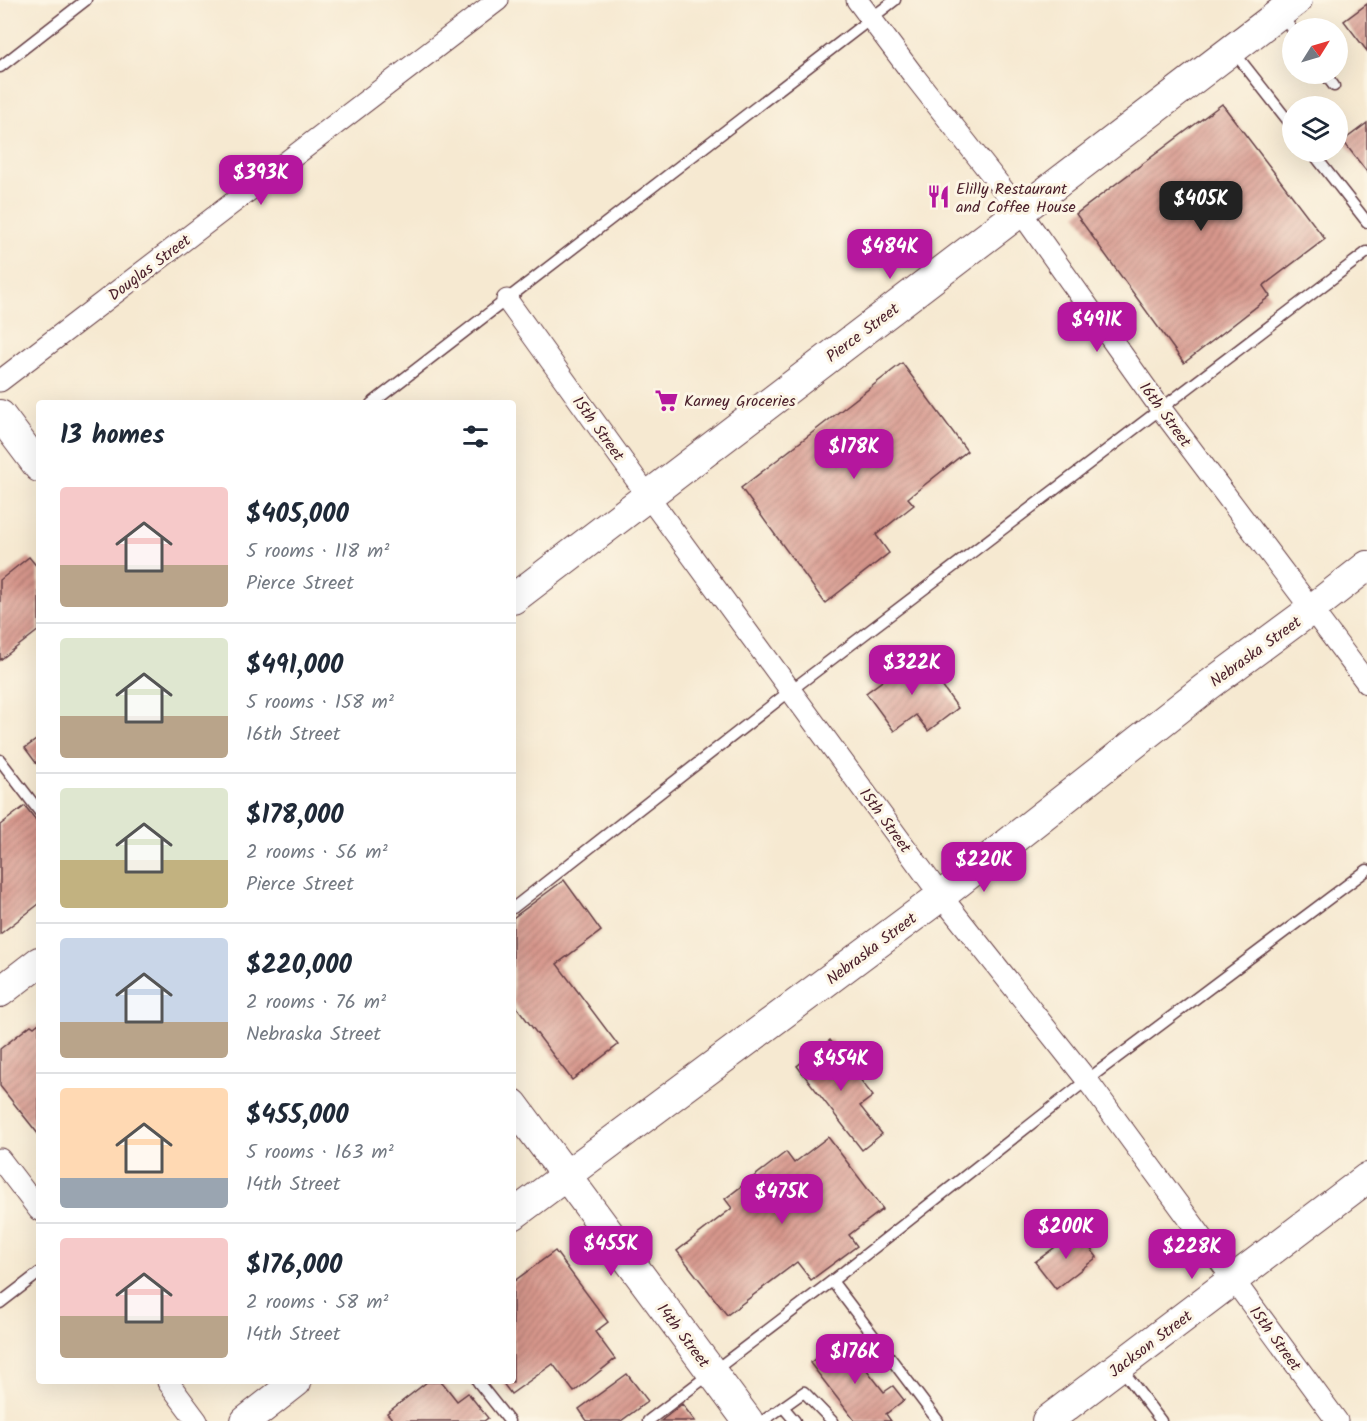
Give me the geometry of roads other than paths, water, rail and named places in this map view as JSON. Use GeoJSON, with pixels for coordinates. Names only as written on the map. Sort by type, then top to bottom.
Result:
{"type":"FeatureCollection","features":[{"type":"Feature","properties":{"kind":"main road","name":"Pierce Street"},"geometry":{"type":"LineString","coordinates":[[516,597],[1232,50],[1290,15]]}},
{"type":"Feature","properties":{"kind":"main road"},"geometry":{"type":"LineString","coordinates":[[0,415],[36,462]]}},
{"type":"Feature","properties":{"kind":"main road","name":"Nebraska Street"},"geometry":{"type":"LineString","coordinates":[[516,1213],[941,896],[1196,695],[1367,566]]}},
{"type":"Feature","properties":{"kind":"main road"},"geometry":{"type":"LineString","coordinates":[[0,992],[36,964]]}},
{"type":"Feature","properties":{"kind":"main road","name":"14th Street"},"geometry":{"type":"LineString","coordinates":[[516,1108],[748,1421]]}},
{"type":"Feature","properties":{"kind":"main road","name":"Jackson Street"},"geometry":{"type":"LineString","coordinates":[[1047,1421],[1367,1178]]}},
{"type":"Feature","properties":{"kind":"main road"},"geometry":{"type":"LineString","coordinates":[[246,1421],[293,1384]]}},
{"type":"Feature","properties":{"kind":"street","name":"Douglas Street"},"geometry":{"type":"LineString","coordinates":[[0,381],[498,0]]}},
{"type":"Feature","properties":{"kind":"street","name":"16th Street"},"geometry":{"type":"LineString","coordinates":[[858,0],[914,76],[1020,211],[1161,409],[1367,683]]}},
{"type":"Feature","properties":{"kind":"street","name":"15th Street"},"geometry":{"type":"LineString","coordinates":[[507,300],[941,896],[1087,1080],[1337,1421]]}},
{"type":"Feature","properties":{"kind":"street"},"geometry":{"type":"LineString","coordinates":[[0,1159],[36,1206]]}},
{"type":"Feature","properties":{"kind":"street"},"geometry":{"type":"LineString","coordinates":[[170,1384],[198,1421]]}},
{"type":"Feature","properties":{"kind":"lane"},"geometry":{"type":"LineString","coordinates":[[0,67],[86,0]]}},
{"type":"Feature","properties":{"kind":"lane"},"geometry":{"type":"LineString","coordinates":[[376,400],[895,0]]}},
{"type":"Feature","properties":{"kind":"lane"},"geometry":{"type":"LineString","coordinates":[[1232,50],[1282,113]]}},
{"type":"Feature","properties":{"kind":"lane"},"geometry":{"type":"LineString","coordinates":[[1320,162],[1367,222]]}},
{"type":"Feature","properties":{"kind":"lane"},"geometry":{"type":"LineString","coordinates":[[516,906],[790,691],[1367,252]]}},
{"type":"Feature","properties":{"kind":"lane"},"geometry":{"type":"LineString","coordinates":[[0,760],[36,807]]}},
{"type":"Feature","properties":{"kind":"lane"},"geometry":{"type":"LineString","coordinates":[[648,1421],[832,1281],[1087,1080],[1367,870]]}},
{"type":"Feature","properties":{"kind":"lane"},"geometry":{"type":"LineString","coordinates":[[0,1303],[36,1275]]}},
{"type":"Feature","properties":{"kind":"lane"},"geometry":{"type":"LineString","coordinates":[[832,1281],[938,1421]]}},
{"type":"Feature","properties":{"kind":"lane"},"geometry":{"type":"LineString","coordinates":[[1119,1366],[1161,1421]]}},
{"type":"Feature","properties":{"kind":"lane"},"geometry":{"type":"LineString","coordinates":[[480,1384],[509,1421]]}},
{"type":"Feature","properties":{"kind":"lane"},"geometry":{"type":"LineString","coordinates":[[763,1421],[804,1392],[832,1421]]}},
{"type":"Feature","properties":{"kind":"lane"},"geometry":{"type":"LineString","coordinates":[[783,1407],[795,1421]]}},
{"type":"Feature","properties":{"kind":"place","name":"Elilly Restaurant and Coffee House"},"geometry":{"type":"Point","coordinates":[938,197]}},
{"type":"Feature","properties":{"kind":"place","name":"Karney Groceries"},"geometry":{"type":"Point","coordinates":[666,400]}}]}
